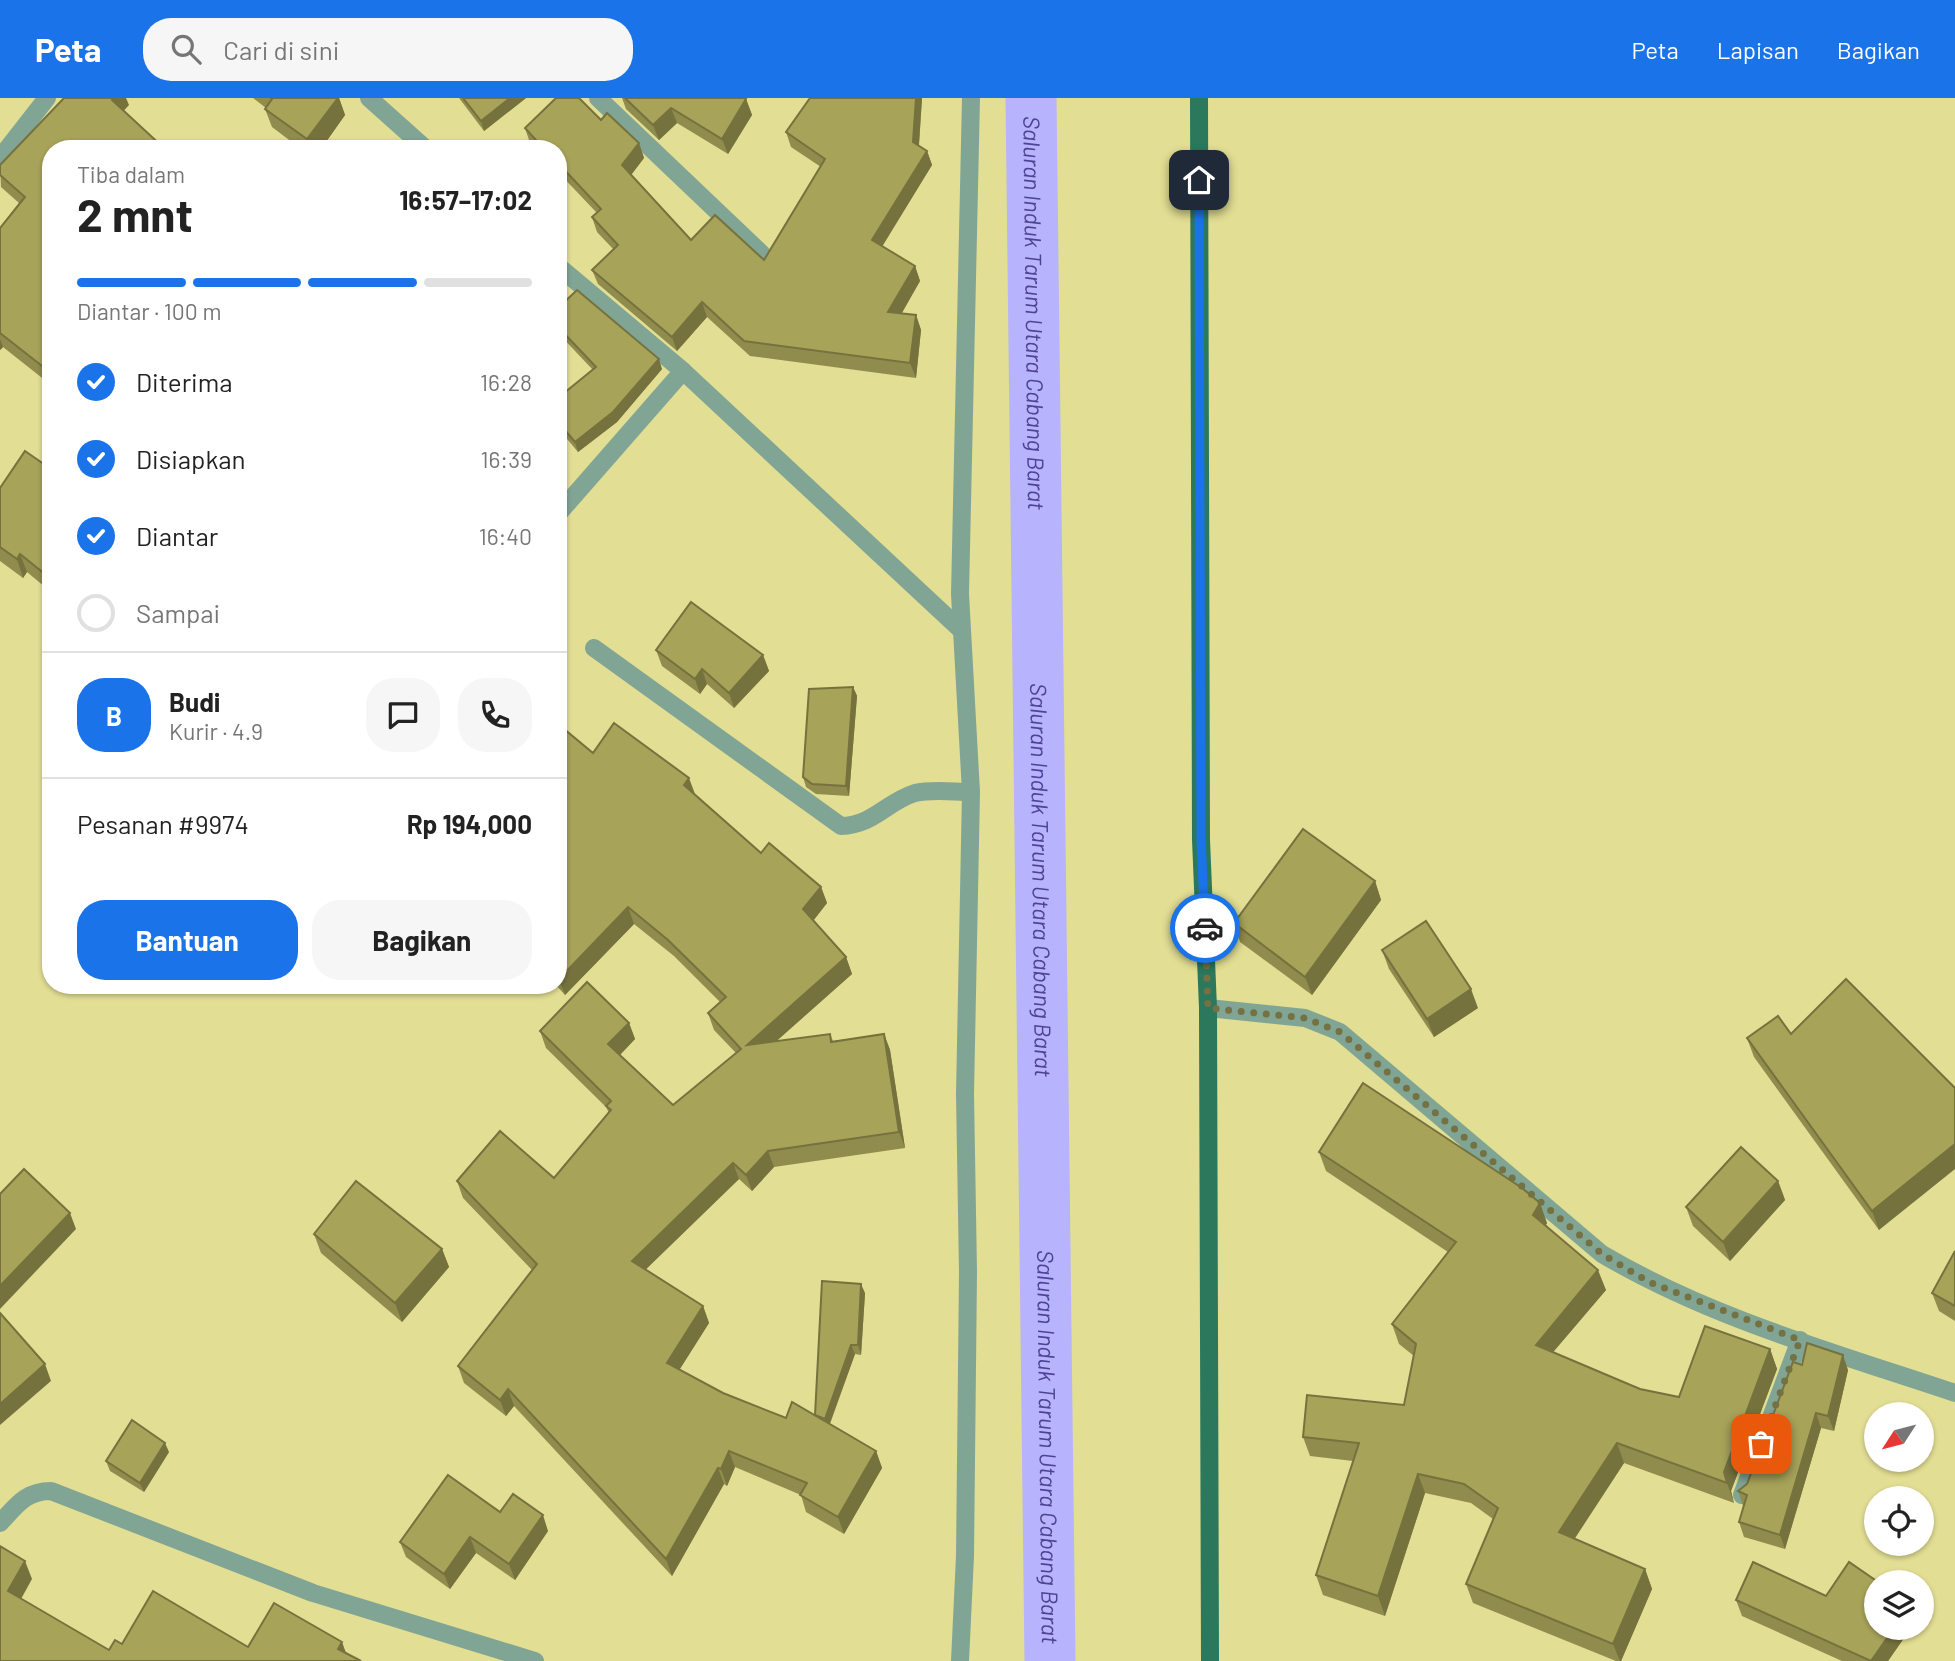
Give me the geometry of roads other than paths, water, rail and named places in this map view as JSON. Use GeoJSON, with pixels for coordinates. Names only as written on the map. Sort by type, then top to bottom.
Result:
{"type":"FeatureCollection","features":[{"type":"Feature","properties":{"kind":"main road"},"geometry":{"type":"LineString","coordinates":[[1199,98],[1201,840],[1208,1008],[1210,1661]]}},
{"type":"Feature","properties":{"kind":"street"},"geometry":{"type":"LineString","coordinates":[[0,158],[47,98]]}},
{"type":"Feature","properties":{"kind":"street"},"geometry":{"type":"LineString","coordinates":[[369,98],[416,140]]}},
{"type":"Feature","properties":{"kind":"street"},"geometry":{"type":"LineString","coordinates":[[598,98],[762,254]]}},
{"type":"Feature","properties":{"kind":"street"},"geometry":{"type":"LineString","coordinates":[[960,1661],[965,1556],[968,1272],[965,1094],[971,792],[961,630],[971,98]]}},
{"type":"Feature","properties":{"kind":"street"},"geometry":{"type":"LineString","coordinates":[[567,274],[683,371],[961,630]]}},
{"type":"Feature","properties":{"kind":"street"},"geometry":{"type":"LineString","coordinates":[[567,504],[683,371]]}},
{"type":"Feature","properties":{"kind":"street"},"geometry":{"type":"LineString","coordinates":[[594,648],[841,826],[867,822],[918,792],[971,792]]}},
{"type":"Feature","properties":{"kind":"street"},"geometry":{"type":"LineString","coordinates":[[1208,1008],[1305,1018],[1340,1032],[1602,1254],[1649,1282],[1800,1340],[1955,1393]]}},
{"type":"Feature","properties":{"kind":"street"},"geometry":{"type":"LineString","coordinates":[[1742,1495],[1800,1340]]}},
{"type":"Feature","properties":{"kind":"street"},"geometry":{"type":"LineString","coordinates":[[0,1523],[29,1494],[51,1491],[313,1593],[535,1661]]}},
{"type":"Feature","properties":{"kind":"waterway","name":"Saluran Induk Tarum Utara Cabang Barat"},"geometry":{"type":"LineString","coordinates":[[1031,98],[1050,1661]]}}]}
